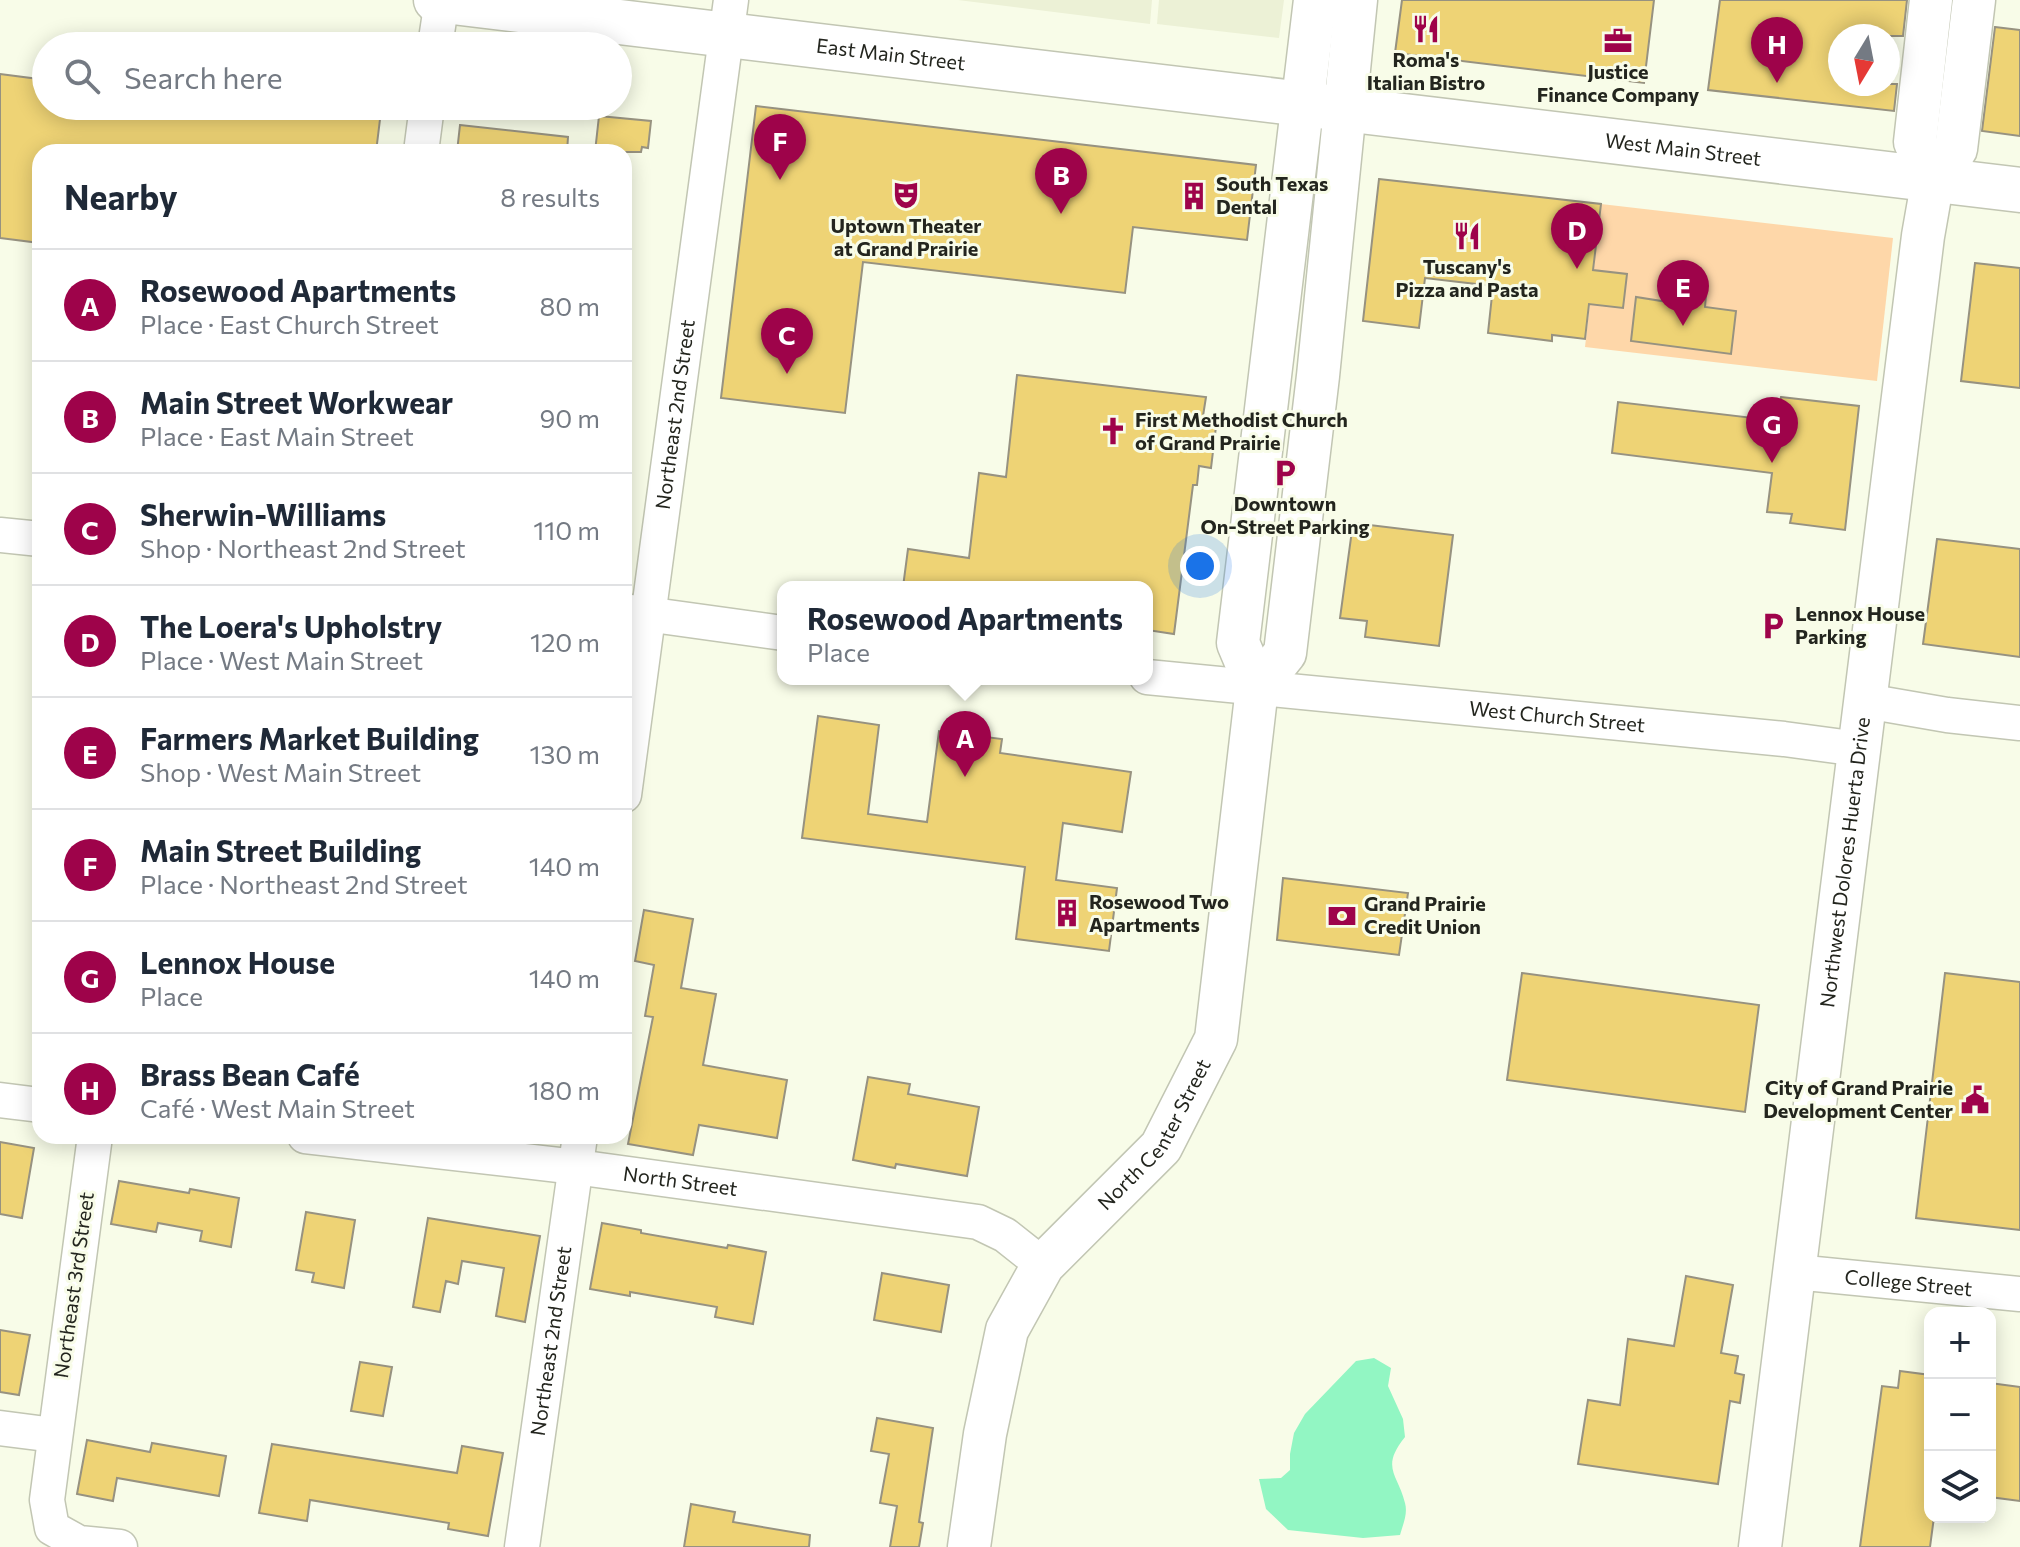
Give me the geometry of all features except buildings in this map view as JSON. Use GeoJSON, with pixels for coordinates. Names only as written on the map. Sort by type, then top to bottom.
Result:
{"type":"FeatureCollection","features":[{"type":"Feature","properties":{"kind":"main road","name":"East Main Street"},"geometry":{"type":"LineString","coordinates":[[440,0],[728,17],[1346,110]]}},
{"type":"Feature","properties":{"kind":"main road","name":"West Main Street"},"geometry":{"type":"LineString","coordinates":[[1346,110],[2020,190]]}},
{"type":"Feature","properties":{"kind":"street"},"geometry":{"type":"LineString","coordinates":[[437,32],[440,0]]}},
{"type":"Feature","properties":{"kind":"street","name":"North Center Street"},"geometry":{"type":"LineString","coordinates":[[969,1547],[985,1434],[1007,1330],[1043,1265],[1161,1147],[1216,1039],[1257,688],[1238,643],[1315,0]]}},
{"type":"Feature","properties":{"kind":"street"},"geometry":{"type":"LineString","coordinates":[[1257,688],[1285,653],[1356,0]]}},
{"type":"Feature","properties":{"kind":"street"},"geometry":{"type":"LineString","coordinates":[[1931,0],[1915,142],[1933,179],[1956,149],[1974,0]]}},
{"type":"Feature","properties":{"kind":"street","name":"Northeast 2nd Street"},"geometry":{"type":"LineString","coordinates":[[632,673],[636,612],[728,17]]}},
{"type":"Feature","properties":{"kind":"street"},"geometry":{"type":"LineString","coordinates":[[422,144],[425,120]]}},
{"type":"Feature","properties":{"kind":"street","name":"Northwest Dolores Huerta Drive"},"geometry":{"type":"LineString","coordinates":[[1760,1547],[1923,236],[1933,179]]}},
{"type":"Feature","properties":{"kind":"street"},"geometry":{"type":"LineString","coordinates":[[0,535],[32,538]]}},
{"type":"Feature","properties":{"kind":"street"},"geometry":{"type":"LineString","coordinates":[[636,612],[777,632]]}},
{"type":"Feature","properties":{"kind":"street","name":"West Church Street"},"geometry":{"type":"LineString","coordinates":[[1153,678],[1784,739],[1859,749]]}},
{"type":"Feature","properties":{"kind":"street"},"geometry":{"type":"LineString","coordinates":[[1866,701],[1947,715],[2020,723]]}},
{"type":"Feature","properties":{"kind":"street"},"geometry":{"type":"LineString","coordinates":[[0,1100],[32,1104]]}},
{"type":"Feature","properties":{"kind":"street","name":"Northeast 3rd Street"},"geometry":{"type":"LineString","coordinates":[[94,1144],[47,1500],[52,1528],[79,1543],[120,1547]]}},
{"type":"Feature","properties":{"kind":"street","name":"North Street"},"geometry":{"type":"LineString","coordinates":[[442,1144],[578,1152],[978,1222],[1005,1235],[1043,1265]]}},
{"type":"Feature","properties":{"kind":"street","name":"Northeast 2nd Street"},"geometry":{"type":"LineString","coordinates":[[522,1547],[578,1152]]}},
{"type":"Feature","properties":{"kind":"street","name":"College Street"},"geometry":{"type":"LineString","coordinates":[[1795,1272],[2020,1294]]}},
{"type":"Feature","properties":{"kind":"street"},"geometry":{"type":"LineString","coordinates":[[0,1428],[54,1435]]}},
{"type":"Feature","properties":{"kind":"shaded area"},"geometry":{"type":"Polygon","coordinates":[[[958,0],[1152,0],[1150,24],[958,0]]]}},
{"type":"Feature","properties":{"kind":"shaded area"},"geometry":{"type":"Polygon","coordinates":[[[1159,0],[1284,0],[1279,38],[1157,24],[1159,0]]]}},
{"type":"Feature","properties":{"kind":"shaded area"},"geometry":{"type":"Polygon","coordinates":[[[1601,204],[1893,238],[1877,381],[1585,347],[1601,204]]]}},
{"type":"Feature","properties":{"kind":"shaded area"},"geometry":{"type":"Polygon","coordinates":[[[1374,1358],[1391,1368],[1388,1386],[1403,1419],[1405,1437],[1393,1456],[1392,1464],[1406,1507],[1400,1535],[1363,1538],[1288,1530],[1266,1509],[1259,1479],[1281,1478],[1290,1470],[1294,1433],[1305,1414],[1356,1361],[1374,1358]]]}},
{"type":"Feature","properties":{"kind":"place","name":"Roma's Italian Bistro"},"geometry":{"type":"Point","coordinates":[1426,29]}},
{"type":"Feature","properties":{"kind":"place","name":"Justice Finance Company"},"geometry":{"type":"Point","coordinates":[1618,41]}},
{"type":"Feature","properties":{"kind":"place","name":"Brass Bean Café"},"geometry":{"type":"Point","coordinates":[1777,83]}},
{"type":"Feature","properties":{"kind":"place","name":"Main Street Building"},"geometry":{"type":"Point","coordinates":[780,180]}},
{"type":"Feature","properties":{"kind":"place","name":"Uptown Theater at Grand Prairie"},"geometry":{"type":"Point","coordinates":[906,195]}},
{"type":"Feature","properties":{"kind":"place","name":"South Texas Dental"},"geometry":{"type":"Point","coordinates":[1194,196]}},
{"type":"Feature","properties":{"kind":"place","name":"Main Street Workwear"},"geometry":{"type":"Point","coordinates":[1061,214]}},
{"type":"Feature","properties":{"kind":"place","name":"Tuscany's Pizza and Pasta"},"geometry":{"type":"Point","coordinates":[1467,236]}},
{"type":"Feature","properties":{"kind":"place","name":"The Loera's Upholstry"},"geometry":{"type":"Point","coordinates":[1577,269]}},
{"type":"Feature","properties":{"kind":"place","name":"Farmers Market Building"},"geometry":{"type":"Point","coordinates":[1683,326]}},
{"type":"Feature","properties":{"kind":"place","name":"Sherwin-Williams"},"geometry":{"type":"Point","coordinates":[787,374]}},
{"type":"Feature","properties":{"kind":"place","name":"First Methodist Church of Grand Prairie"},"geometry":{"type":"Point","coordinates":[1113,431]}},
{"type":"Feature","properties":{"kind":"place","name":"Lennox House"},"geometry":{"type":"Point","coordinates":[1772,463]}},
{"type":"Feature","properties":{"kind":"place","name":"Downtown On-Street Parking"},"geometry":{"type":"Point","coordinates":[1285,473]}},
{"type":"Feature","properties":{"kind":"place","name":"Lennox House Parking"},"geometry":{"type":"Point","coordinates":[1773,626]}},
{"type":"Feature","properties":{"kind":"place","name":"Rosewood Apartments"},"geometry":{"type":"Point","coordinates":[965,777]}},
{"type":"Feature","properties":{"kind":"place","name":"Rosewood Two Apartments"},"geometry":{"type":"Point","coordinates":[1067,913]}},
{"type":"Feature","properties":{"kind":"place","name":"Grand Prairie Credit Union"},"geometry":{"type":"Point","coordinates":[1342,916]}},
{"type":"Feature","properties":{"kind":"place","name":"City of Grand Prairie Development Center"},"geometry":{"type":"Point","coordinates":[1975,1100]}}]}
